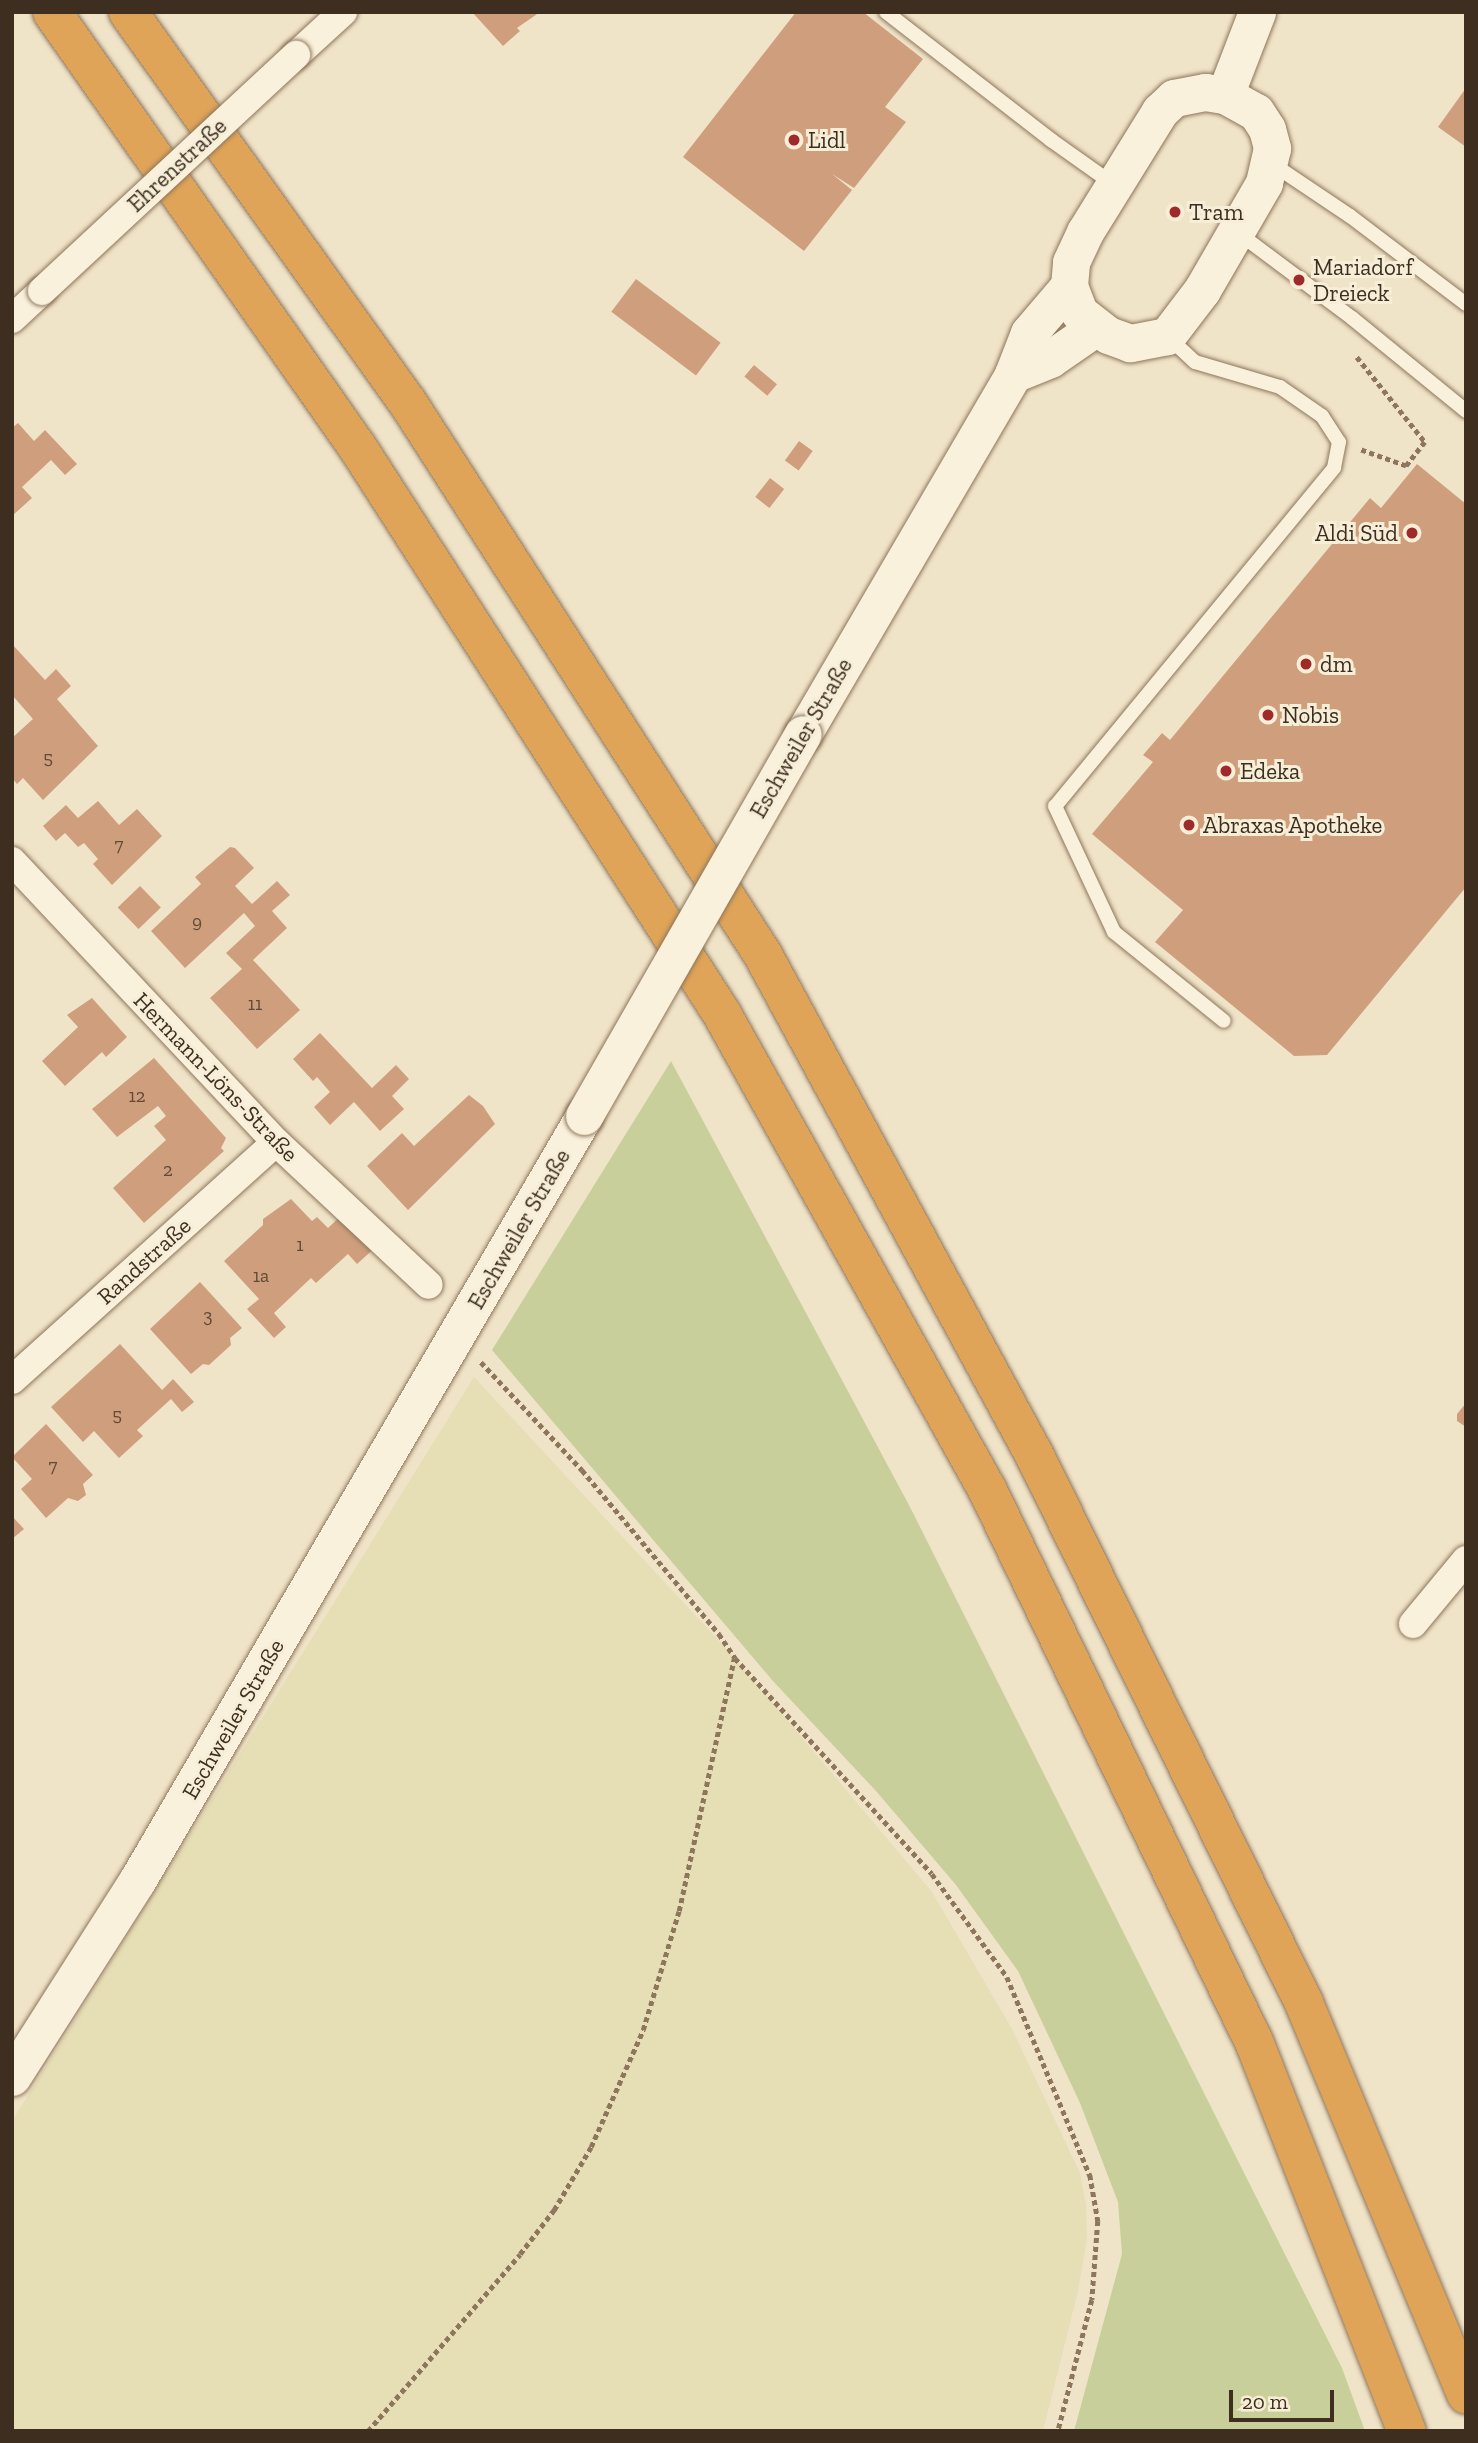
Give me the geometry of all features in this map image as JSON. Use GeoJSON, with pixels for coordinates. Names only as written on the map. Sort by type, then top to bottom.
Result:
{"type":"FeatureCollection","features":[{"type":"Feature","properties":{"kind":"highway"},"geometry":{"type":"LineString","coordinates":[[52,12],[358,448],[729,1027],[988,1491],[1231,1994],[1255,2044],[1407,2431]]}},
{"type":"Feature","properties":{"kind":"highway"},"geometry":{"type":"LineString","coordinates":[[128,12],[408,403],[762,955],[1037,1458],[1304,2003],[1466,2395]]}},
{"type":"Feature","properties":{"kind":"street","name":"Ehrenstraße"},"geometry":{"type":"LineString","coordinates":[[12,319],[343,12]]}},
{"type":"Feature","properties":{"kind":"street"},"geometry":{"type":"LineString","coordinates":[[1225,95],[1257,12]]}},
{"type":"Feature","properties":{"kind":"street","name":"Eschweiler Straße"},"geometry":{"type":"LineString","coordinates":[[12,2077],[137,1881],[456,1339],[1013,374],[1029,333],[1069,286],[1071,262],[1113,184],[1160,111],[1174,98],[1205,92],[1225,95],[1256,112],[1267,129],[1271,163],[1257,199],[1202,290],[1167,335]]}},
{"type":"Feature","properties":{"kind":"street"},"geometry":{"type":"LineString","coordinates":[[1069,286],[1079,312],[1095,328],[1130,343],[1167,335]]}},
{"type":"Feature","properties":{"kind":"street"},"geometry":{"type":"LineString","coordinates":[[1013,374],[1049,359],[1095,328]]}},
{"type":"Feature","properties":{"kind":"street","name":"Hermann-Löns-Straße"},"geometry":{"type":"LineString","coordinates":[[12,861],[276,1142],[429,1285]]}},
{"type":"Feature","properties":{"kind":"street","name":"Randstraße"},"geometry":{"type":"LineString","coordinates":[[12,1380],[276,1142]]}},
{"type":"Feature","properties":{"kind":"street"},"geometry":{"type":"LineString","coordinates":[[1413,1623],[1466,1560]]}},
{"type":"Feature","properties":{"kind":"lane"},"geometry":{"type":"LineString","coordinates":[[886,12],[1051,141],[1113,184]]}},
{"type":"Feature","properties":{"kind":"lane"},"geometry":{"type":"LineString","coordinates":[[1271,163],[1350,216],[1466,304]]}},
{"type":"Feature","properties":{"kind":"lane"},"geometry":{"type":"LineString","coordinates":[[1236,232],[1352,318],[1466,411]]}},
{"type":"Feature","properties":{"kind":"lane"},"geometry":{"type":"LineString","coordinates":[[1167,335],[1195,362],[1280,387],[1322,416],[1339,442],[1334,468],[1055,806],[1114,932],[1224,1021]]}},
{"type":"Feature","properties":{"kind":"path"},"geometry":{"type":"LineString","coordinates":[[1339,442],[1406,466],[1425,442],[1354,353],[1352,318]]}},
{"type":"Feature","properties":{"kind":"path"},"geometry":{"type":"LineString","coordinates":[[456,1339],[503,1382],[582,1470],[719,1634],[735,1658],[932,1874],[1007,1978],[1090,2175],[1098,2221],[1092,2300],[1058,2431]]}},
{"type":"Feature","properties":{"kind":"path"},"geometry":{"type":"LineString","coordinates":[[368,2431],[520,2254],[554,2210],[592,2147],[643,2029],[679,1911],[735,1658]]}},
{"type":"Feature","properties":{"kind":"shaded area"},"geometry":{"type":"Polygon","coordinates":[[[474,1377],[735,1658],[932,1892],[1012,2029],[1080,2173],[1086,2205],[1087,2239],[1078,2291],[1043,2431],[12,2431],[12,2121],[474,1377]]]}},
{"type":"Feature","properties":{"kind":"green space"},"geometry":{"type":"Polygon","coordinates":[[[671,1061],[910,1507],[1342,2368],[1365,2431],[1074,2431],[1122,2254],[1118,2202],[1080,2103],[1018,1971],[956,1885],[876,1791],[772,1680],[492,1350],[671,1061]]]}},
{"type":"Feature","properties":{"kind":"building"},"geometry":{"type":"Polygon","coordinates":[[[472,12],[540,12],[517,28],[520,31],[503,46],[472,12]]]}},
{"type":"Feature","properties":{"kind":"building","name":"Lidl"},"geometry":{"type":"Polygon","coordinates":[[[796,12],[863,12],[923,59],[885,107],[906,122],[854,188],[832,174],[852,190],[804,251],[683,157],[796,12]]]}},
{"type":"Feature","properties":{"kind":"building"},"geometry":{"type":"Polygon","coordinates":[[[1466,88],[1466,147],[1438,127],[1466,88]]]}},
{"type":"Feature","properties":{"kind":"building"},"geometry":{"type":"Polygon","coordinates":[[[636,279],[721,343],[696,376],[611,312],[636,279]]]}},
{"type":"Feature","properties":{"kind":"building"},"geometry":{"type":"Polygon","coordinates":[[[754,365],[777,384],[767,396],[744,376],[754,365]]]}},
{"type":"Feature","properties":{"kind":"building"},"geometry":{"type":"Polygon","coordinates":[[[18,423],[34,441],[45,430],[77,464],[65,475],[51,460],[22,487],[32,498],[12,516],[12,428],[18,423]]]}},
{"type":"Feature","properties":{"kind":"building"},"geometry":{"type":"Polygon","coordinates":[[[799,441],[813,451],[799,470],[785,460],[799,441]]]}},
{"type":"Feature","properties":{"kind":"building"},"geometry":{"type":"Polygon","coordinates":[[[1417,464],[1466,504],[1466,887],[1327,1055],[1294,1056],[1155,942],[1183,910],[1092,834],[1153,762],[1143,755],[1162,733],[1170,740],[1370,498],[1381,508],[1417,464]]]}},
{"type":"Feature","properties":{"kind":"building"},"geometry":{"type":"Polygon","coordinates":[[[770,478],[784,489],[769,508],[755,497],[770,478]]]}},
{"type":"Feature","properties":{"kind":"building"},"geometry":{"type":"Polygon","coordinates":[[[12,644],[45,680],[56,669],[71,686],[57,699],[98,746],[43,800],[23,778],[17,784],[12,778],[12,738],[33,719],[12,695],[12,644]]]}},
{"type":"Feature","properties":{"kind":"building"},"geometry":{"type":"Polygon","coordinates":[[[98,801],[119,825],[137,809],[162,836],[112,885],[93,864],[98,859],[84,843],[78,847],[65,833],[56,841],[43,826],[66,805],[78,818],[98,801]]]}},
{"type":"Feature","properties":{"kind":"building"},"geometry":{"type":"Polygon","coordinates":[[[230,847],[235,848],[254,868],[235,886],[252,904],[277,881],[290,895],[272,911],[287,928],[253,960],[300,1010],[257,1049],[210,998],[242,969],[226,953],[255,926],[244,913],[185,968],[151,931],[201,884],[195,877],[230,847]]]}},
{"type":"Feature","properties":{"kind":"building"},"geometry":{"type":"Polygon","coordinates":[[[140,886],[161,908],[139,929],[118,908],[140,886]]]}},
{"type":"Feature","properties":{"kind":"building"},"geometry":{"type":"Polygon","coordinates":[[[92,998],[127,1037],[106,1057],[102,1052],[65,1086],[42,1061],[78,1027],[67,1015],[92,998]]]}},
{"type":"Feature","properties":{"kind":"building"},"geometry":{"type":"Polygon","coordinates":[[[320,1033],[372,1088],[396,1065],[409,1079],[392,1096],[404,1109],[380,1131],[354,1102],[330,1125],[314,1107],[330,1092],[317,1077],[313,1081],[293,1059],[320,1033]]]}},
{"type":"Feature","properties":{"kind":"building"},"geometry":{"type":"Polygon","coordinates":[[[154,1058],[226,1138],[221,1148],[224,1151],[144,1223],[113,1188],[166,1140],[154,1126],[166,1116],[158,1106],[117,1137],[92,1109],[154,1058]]]}},
{"type":"Feature","properties":{"kind":"building"},"geometry":{"type":"Polygon","coordinates":[[[469,1095],[483,1106],[495,1124],[408,1210],[367,1166],[402,1133],[414,1146],[469,1095]]]}},
{"type":"Feature","properties":{"kind":"building"},"geometry":{"type":"Polygon","coordinates":[[[291,1199],[312,1221],[317,1217],[328,1228],[345,1212],[377,1246],[357,1264],[348,1254],[316,1283],[311,1278],[274,1313],[286,1327],[274,1338],[247,1309],[259,1299],[224,1261],[263,1225],[263,1219],[291,1199]]]}},
{"type":"Feature","properties":{"kind":"building"},"geometry":{"type":"Polygon","coordinates":[[[200,1282],[242,1328],[230,1338],[231,1345],[209,1365],[203,1364],[191,1374],[150,1329],[200,1282]]]}},
{"type":"Feature","properties":{"kind":"building"},"geometry":{"type":"Polygon","coordinates":[[[120,1344],[162,1390],[173,1379],[194,1402],[182,1412],[171,1399],[137,1430],[143,1436],[119,1458],[94,1431],[83,1442],[51,1407],[120,1344]]]}},
{"type":"Feature","properties":{"kind":"building"},"geometry":{"type":"Polygon","coordinates":[[[1466,1403],[1466,1427],[1457,1421],[1457,1414],[1466,1403]]]}},
{"type":"Feature","properties":{"kind":"building"},"geometry":{"type":"Polygon","coordinates":[[[46,1424],[93,1475],[83,1484],[86,1495],[78,1501],[68,1498],[46,1518],[21,1489],[32,1479],[12,1457],[46,1424]]]}},
{"type":"Feature","properties":{"kind":"building"},"geometry":{"type":"Polygon","coordinates":[[[12,1516],[24,1529],[12,1539],[12,1516]]]}},
{"type":"Feature","properties":{"kind":"place","name":"Lidl"},"geometry":{"type":"Point","coordinates":[794,140]}},
{"type":"Feature","properties":{"kind":"place","name":"Tram"},"geometry":{"type":"Point","coordinates":[1175,212]}},
{"type":"Feature","properties":{"kind":"place","name":"Mariadorf Dreieck"},"geometry":{"type":"Point","coordinates":[1299,280]}},
{"type":"Feature","properties":{"kind":"place","name":"Aldi Süd"},"geometry":{"type":"Point","coordinates":[1412,533]}},
{"type":"Feature","properties":{"kind":"place","name":"dm"},"geometry":{"type":"Point","coordinates":[1306,664]}},
{"type":"Feature","properties":{"kind":"place","name":"Nobis"},"geometry":{"type":"Point","coordinates":[1268,715]}},
{"type":"Feature","properties":{"kind":"place","name":"Edeka"},"geometry":{"type":"Point","coordinates":[1226,771]}},
{"type":"Feature","properties":{"kind":"place","name":"Abraxas Apotheke"},"geometry":{"type":"Point","coordinates":[1189,825]}}]}
